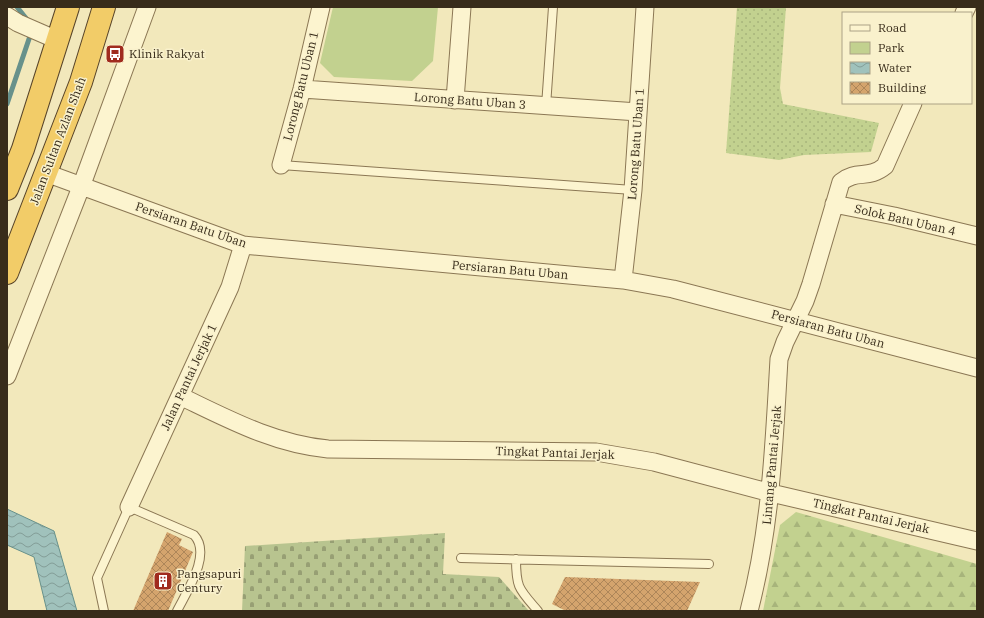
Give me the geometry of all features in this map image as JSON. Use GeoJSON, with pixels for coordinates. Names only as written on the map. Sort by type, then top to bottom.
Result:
{"type":"FeatureCollection","features":[{"type":"Feature","properties":{"kind":"highway"},"geometry":{"type":"LineString","coordinates":[[7,189],[23,149],[68,7]]}},
{"type":"Feature","properties":{"kind":"highway","name":"Jalan Sultan Azlan Shah"},"geometry":{"type":"LineString","coordinates":[[7,273],[81,82],[104,7]]}},
{"type":"Feature","properties":{"kind":"street"},"geometry":{"type":"LineString","coordinates":[[7,376],[81,187],[147,7]]}},
{"type":"Feature","properties":{"kind":"street","name":"Lorong Batu Uban 1"},"geometry":{"type":"LineString","coordinates":[[281,165],[302,90],[321,7]]}},
{"type":"Feature","properties":{"kind":"street"},"geometry":{"type":"LineString","coordinates":[[455,100],[462,7]]}},
{"type":"Feature","properties":{"kind":"street","name":"Lorong Batu Uban 1"},"geometry":{"type":"LineString","coordinates":[[623,280],[633,190],[645,7]]}},
{"type":"Feature","properties":{"kind":"street"},"geometry":{"type":"LineString","coordinates":[[12,20],[57,40]]}},
{"type":"Feature","properties":{"kind":"street","name":"Lorong Batu Uban 3"},"geometry":{"type":"LineString","coordinates":[[302,90],[638,112]]}},
{"type":"Feature","properties":{"kind":"street","name":"Lintang Pantai Jerjak"},"geometry":{"type":"LineString","coordinates":[[749,611],[766,528],[771,493],[780,359],[784,342],[811,284],[841,182],[848,176],[877,173],[885,166],[913,104]]}},
{"type":"Feature","properties":{"kind":"street","name":"Persiaran Batu Uban"},"geometry":{"type":"LineString","coordinates":[[46,173],[243,245],[623,280],[673,289],[977,368]]}},
{"type":"Feature","properties":{"kind":"street","name":"Solok Batu Uban 4"},"geometry":{"type":"LineString","coordinates":[[834,204],[894,216],[977,236]]}},
{"type":"Feature","properties":{"kind":"street","name":"Jalan Pantai Jerjak 1"},"geometry":{"type":"LineString","coordinates":[[129,507],[230,287],[243,245]]}},
{"type":"Feature","properties":{"kind":"street","name":"Tingkat Pantai Jerjak"},"geometry":{"type":"LineString","coordinates":[[180,396],[246,427],[282,441],[307,447],[596,452],[654,462],[771,493],[977,541]]}},
{"type":"Feature","properties":{"kind":"lane"},"geometry":{"type":"LineString","coordinates":[[546,106],[553,7]]}},
{"type":"Feature","properties":{"kind":"lane"},"geometry":{"type":"LineString","coordinates":[[281,165],[633,190]]}},
{"type":"Feature","properties":{"kind":"lane"},"geometry":{"type":"LineString","coordinates":[[104,611],[97,578],[129,507],[194,535],[199,540],[202,549],[200,561],[178,611]]}},
{"type":"Feature","properties":{"kind":"lane"},"geometry":{"type":"LineString","coordinates":[[460,558],[709,564]]}},
{"type":"Feature","properties":{"kind":"lane"},"geometry":{"type":"LineString","coordinates":[[516,559],[516,580],[518,586],[538,611]]}},
{"type":"Feature","properties":{"kind":"green space"},"geometry":{"type":"Polygon","coordinates":[[[333,7],[438,7],[433,61],[412,81],[334,77],[320,63],[333,7]]]}},
{"type":"Feature","properties":{"kind":"green space"},"geometry":{"type":"Polygon","coordinates":[[[737,7],[786,7],[780,88],[783,104],[879,123],[871,152],[804,155],[779,160],[726,153],[737,7]]]}},
{"type":"Feature","properties":{"kind":"green space"},"geometry":{"type":"Polygon","coordinates":[[[796,512],[977,564],[977,611],[763,611],[780,525],[796,512]]]}},
{"type":"Feature","properties":{"kind":"green space"},"geometry":{"type":"Polygon","coordinates":[[[445,533],[443,574],[499,577],[529,611],[242,611],[245,546],[445,533]]]}},
{"type":"Feature","properties":{"kind":"water"},"geometry":{"type":"Polygon","coordinates":[[[7,509],[54,531],[77,611],[47,611],[34,557],[7,545],[7,509]]]}},
{"type":"Feature","properties":{"kind":"building","name":"Pangsapuri Century"},"geometry":{"type":"Polygon","coordinates":[[[167,532],[182,539],[179,545],[193,552],[168,611],[133,611],[167,532]]]}},
{"type":"Feature","properties":{"kind":"building"},"geometry":{"type":"Polygon","coordinates":[[[565,577],[700,582],[687,611],[566,611],[552,604],[565,577]]]}},
{"type":"Feature","properties":{"kind":"waterway"},"geometry":{"type":"LineString","coordinates":[[17,7],[29,22]]}},
{"type":"Feature","properties":{"kind":"waterway"},"geometry":{"type":"LineString","coordinates":[[7,104],[30,36],[30,32]]}},
{"type":"Feature","properties":{"kind":"place","name":"Klinik Rakyat"},"geometry":{"type":"Point","coordinates":[115,54]}},
{"type":"Feature","properties":{"kind":"place","name":"Pangsapuri Century"},"geometry":{"type":"Point","coordinates":[163,581]}}]}
